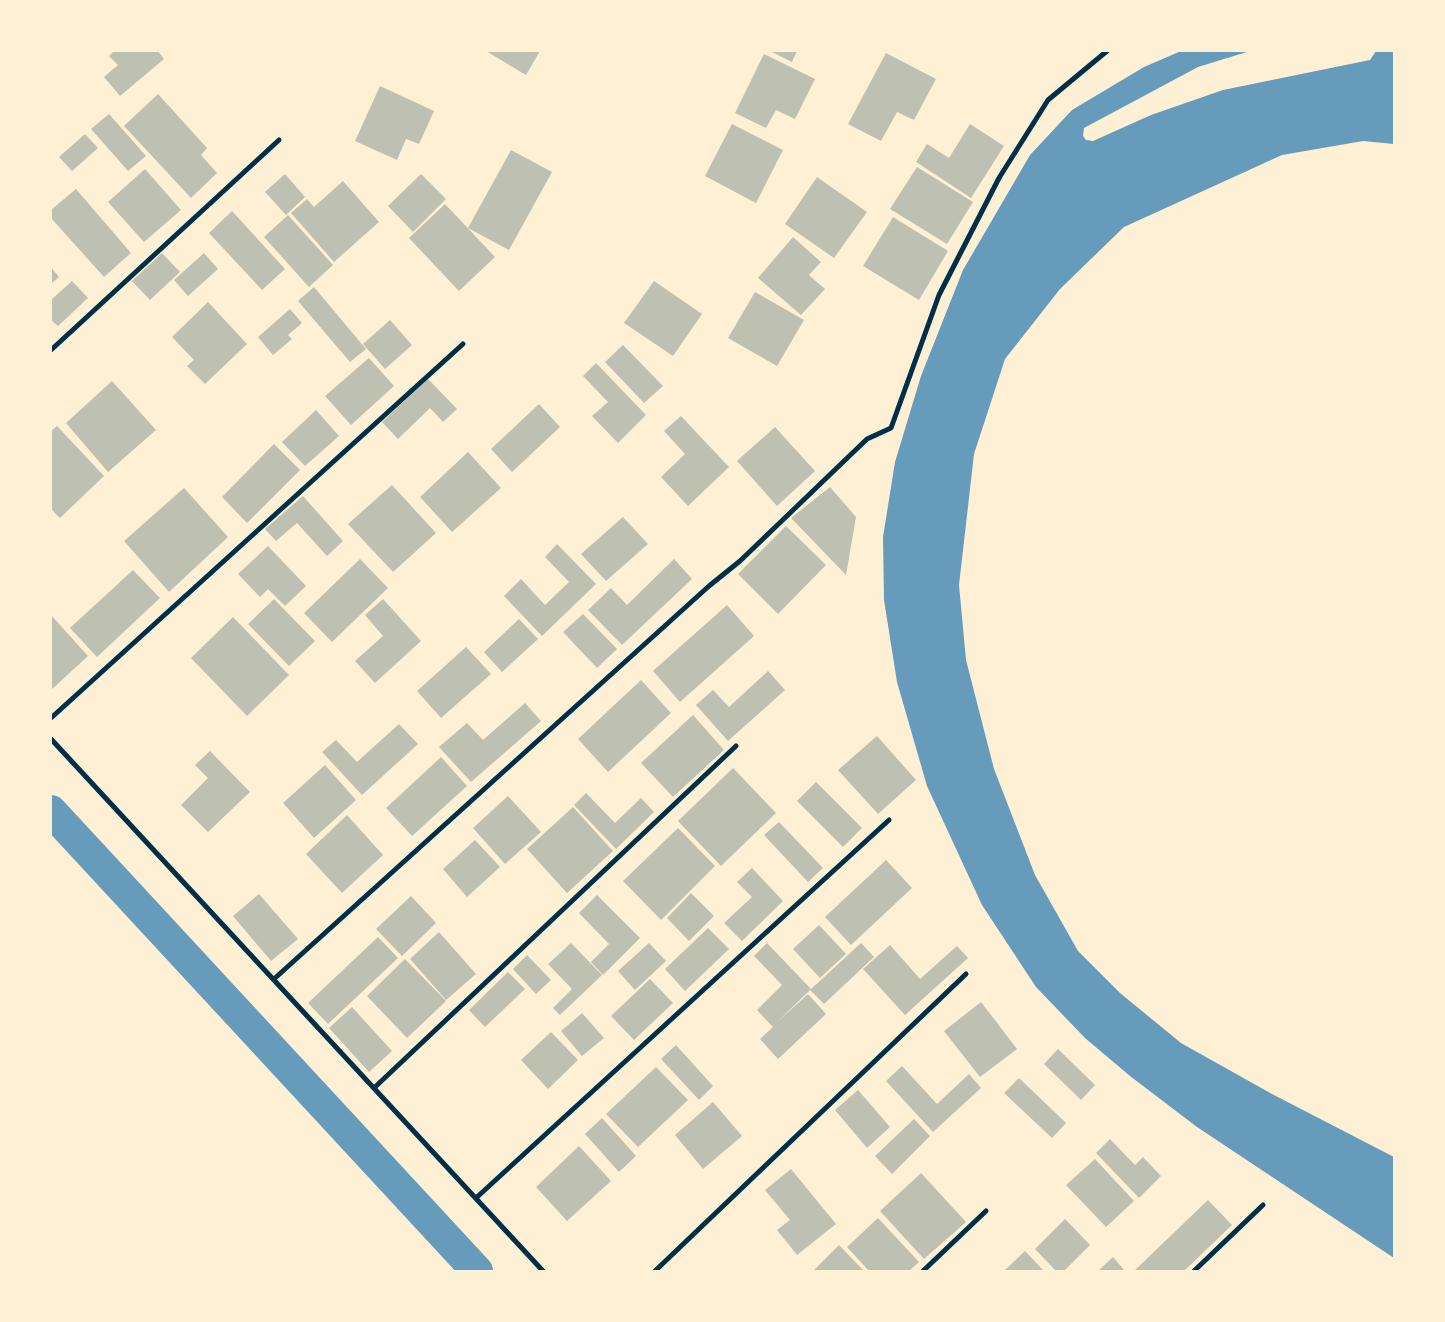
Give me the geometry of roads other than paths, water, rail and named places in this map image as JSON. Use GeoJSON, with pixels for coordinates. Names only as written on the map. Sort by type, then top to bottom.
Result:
{"type":"FeatureCollection","features":[{"type":"Feature","properties":{"kind":"street"},"geometry":{"type":"LineString","coordinates":[[274,979],[709,586],[740,561],[867,439],[891,428],[939,295],[998,178],[1048,100],[1107,51]]}},
{"type":"Feature","properties":{"kind":"street"},"geometry":{"type":"LineString","coordinates":[[51,350],[279,140]]}},
{"type":"Feature","properties":{"kind":"street"},"geometry":{"type":"LineString","coordinates":[[51,718],[463,344]]}},
{"type":"Feature","properties":{"kind":"street"},"geometry":{"type":"LineString","coordinates":[[51,739],[543,1271]]}},
{"type":"Feature","properties":{"kind":"street"},"geometry":{"type":"LineString","coordinates":[[374,1088],[736,746]]}},
{"type":"Feature","properties":{"kind":"street"},"geometry":{"type":"LineString","coordinates":[[476,1198],[889,820]]}},
{"type":"Feature","properties":{"kind":"street"},"geometry":{"type":"LineString","coordinates":[[655,1271],[966,974]]}},
{"type":"Feature","properties":{"kind":"street"},"geometry":{"type":"LineString","coordinates":[[1194,1271],[1263,1204]]}},
{"type":"Feature","properties":{"kind":"street"},"geometry":{"type":"LineString","coordinates":[[923,1271],[986,1211]]}},
{"type":"Feature","properties":{"kind":"water"},"geometry":{"type":"Polygon","coordinates":[[[1181,51],[1250,51],[1198,67],[1084,128],[1083,136],[1086,140],[1093,141],[1151,115],[1223,90],[1370,60],[1376,51],[1394,51],[1394,144],[1363,141],[1282,155],[1124,227],[1060,289],[1005,359],[974,454],[959,585],[966,660],[994,769],[1035,875],[1078,951],[1120,993],[1181,1043],[1272,1094],[1394,1157],[1394,1258],[1197,1127],[1130,1076],[1085,1038],[1036,987],[982,905],[927,786],[897,682],[884,600],[883,537],[895,462],[921,376],[963,270],[1030,155],[1072,110],[1144,67],[1181,51]]]}},
{"type":"Feature","properties":{"kind":"waterway"},"geometry":{"type":"LineString","coordinates":[[51,811],[477,1271]]}}]}
